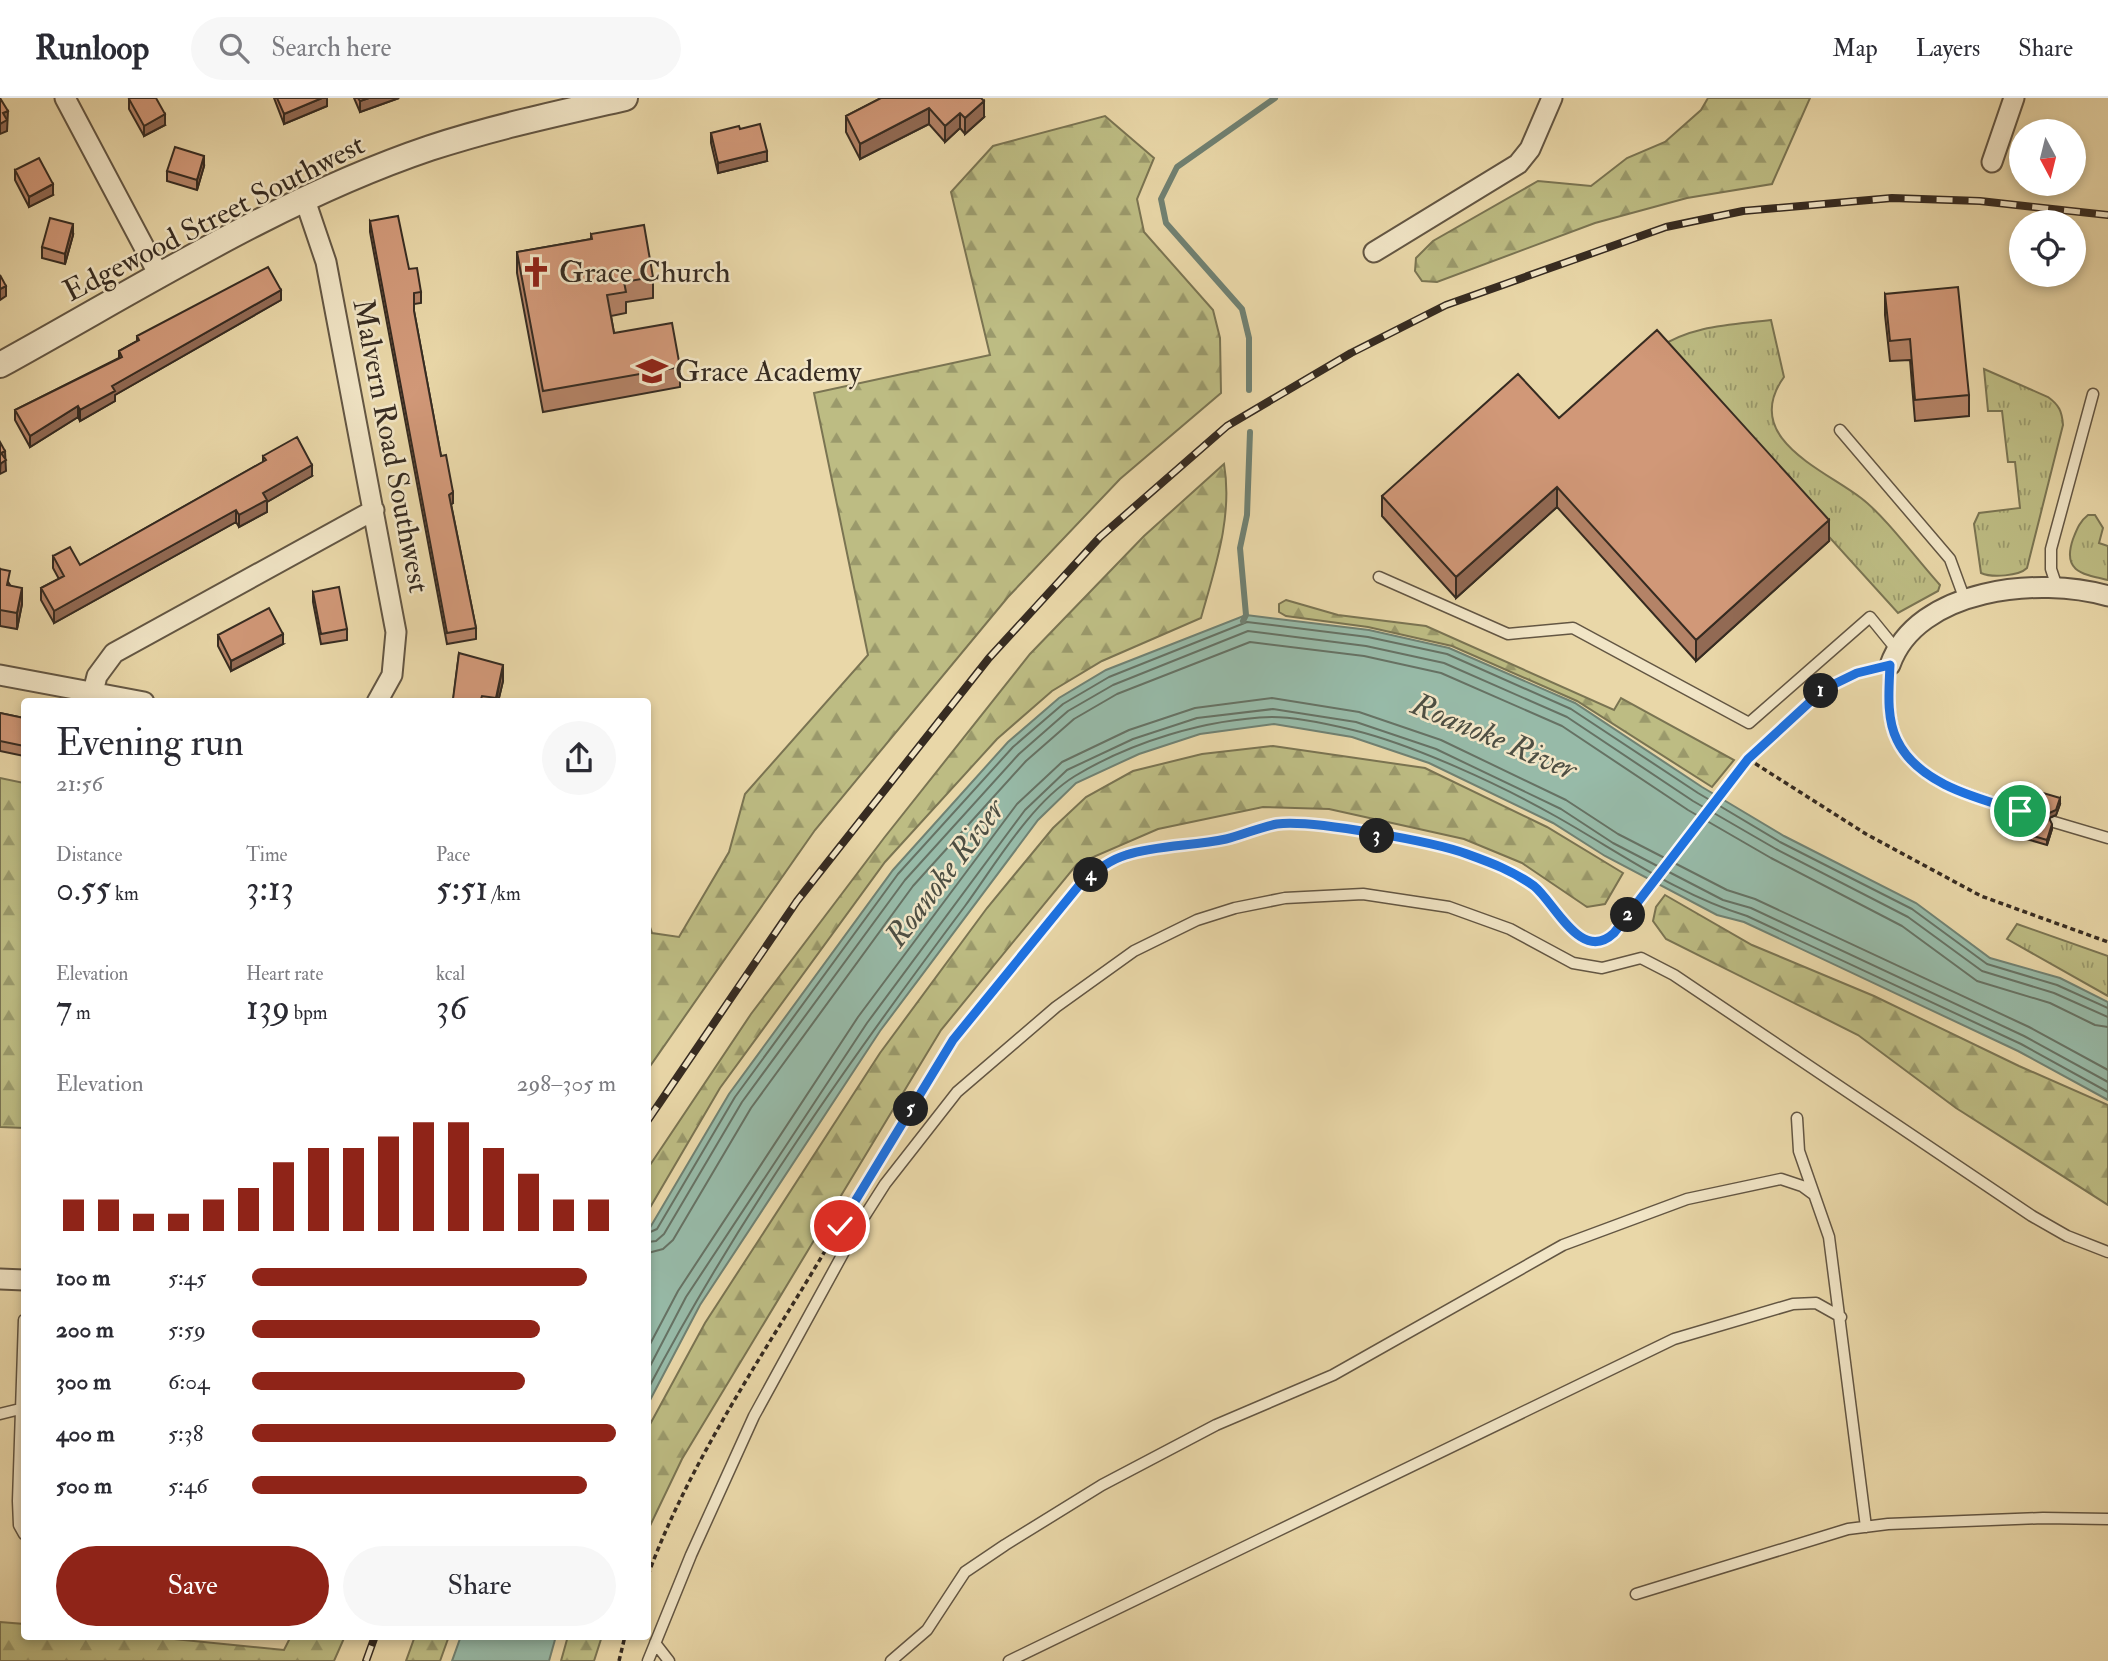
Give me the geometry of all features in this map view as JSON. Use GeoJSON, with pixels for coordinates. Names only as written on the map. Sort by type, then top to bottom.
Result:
{"type":"FeatureCollection","features":[{"type":"Feature","properties":{"kind":"street"},"geometry":{"type":"LineString","coordinates":[[65,98],[160,277]]}},
{"type":"Feature","properties":{"kind":"street","name":"Edgewood Street Southwest"},"geometry":{"type":"LineString","coordinates":[[0,365],[305,200],[429,149],[502,126],[625,98]]}},
{"type":"Feature","properties":{"kind":"street"},"geometry":{"type":"LineString","coordinates":[[1374,252],[1518,164],[1530,149],[1552,98]]}},
{"type":"Feature","properties":{"kind":"street"},"geometry":{"type":"LineString","coordinates":[[1992,162],[2014,98]]}},
{"type":"Feature","properties":{"kind":"street","name":"Malvern Road Southwest"},"geometry":{"type":"LineString","coordinates":[[305,200],[326,261],[396,632],[392,675],[379,698]]}},
{"type":"Feature","properties":{"kind":"street"},"geometry":{"type":"LineString","coordinates":[[93,692],[97,676],[114,653],[285,556],[374,510]]}},
{"type":"Feature","properties":{"kind":"street"},"geometry":{"type":"LineString","coordinates":[[1893,657],[1912,629],[1938,611],[1965,600],[2016,589],[2057,587],[2108,596]]}},
{"type":"Feature","properties":{"kind":"street"},"geometry":{"type":"LineString","coordinates":[[0,675],[124,698]]}},
{"type":"Feature","properties":{"kind":"street"},"geometry":{"type":"LineString","coordinates":[[0,1279],[21,1280]]}},
{"type":"Feature","properties":{"kind":"lane"},"geometry":{"type":"LineString","coordinates":[[2057,587],[2051,569],[2051,549],[2093,394]]}},
{"type":"Feature","properties":{"kind":"lane"},"geometry":{"type":"LineString","coordinates":[[1840,430],[1950,559],[1965,600]]}},
{"type":"Feature","properties":{"kind":"lane"},"geometry":{"type":"LineString","coordinates":[[1378,577],[1508,634],[1573,628],[1749,723],[1870,617],[1893,657],[1889,706],[1896,739],[1913,764],[1946,785],[2020,811]]}},
{"type":"Feature","properties":{"kind":"lane"},"geometry":{"type":"LineString","coordinates":[[2054,822],[2108,838]]}},
{"type":"Feature","properties":{"kind":"lane"},"geometry":{"type":"LineString","coordinates":[[648,1661],[691,1555],[754,1416],[857,1228],[924,1131],[977,1073],[1089,982],[1134,951],[1168,933],[1235,908],[1319,895],[1406,899],[1449,907],[1510,929],[1573,963],[1602,968],[1641,958],[1674,975],[2032,1216],[2067,1236],[2108,1252]]}},
{"type":"Feature","properties":{"kind":"lane"},"geometry":{"type":"LineString","coordinates":[[1797,1118],[1799,1150],[1829,1237],[1867,1527]]}},
{"type":"Feature","properties":{"kind":"lane"},"geometry":{"type":"LineString","coordinates":[[891,1661],[928,1630],[965,1572],[1005,1545],[1125,1473],[1216,1424],[1333,1375],[1563,1245],[1687,1199],[1781,1179],[1802,1186],[1813,1194]]}},
{"type":"Feature","properties":{"kind":"lane"},"geometry":{"type":"LineString","coordinates":[[1009,1661],[1674,1339],[1793,1304],[1816,1303],[1841,1317]]}},
{"type":"Feature","properties":{"kind":"lane"},"geometry":{"type":"LineString","coordinates":[[0,1414],[21,1409]]}},
{"type":"Feature","properties":{"kind":"lane"},"geometry":{"type":"LineString","coordinates":[[21,1445],[18,1501],[21,1529]]}},
{"type":"Feature","properties":{"kind":"lane"},"geometry":{"type":"LineString","coordinates":[[1636,1594],[1810,1539],[1867,1527],[2043,1518],[2108,1519]]}},
{"type":"Feature","properties":{"kind":"lane"},"geometry":{"type":"LineString","coordinates":[[655,1643],[669,1661]]}},
{"type":"Feature","properties":{"kind":"path"},"geometry":{"type":"LineString","coordinates":[[853,1203],[953,1040],[1081,883],[1105,864],[1126,854],[1228,839],[1278,824],[1325,827],[1460,851],[1510,869],[1537,889],[1569,928],[1588,941],[1609,938],[1748,759],[1824,689],[1893,657]]}},
{"type":"Feature","properties":{"kind":"path"},"geometry":{"type":"LineString","coordinates":[[1748,759],[1866,834],[1981,895],[2108,942]]}},
{"type":"Feature","properties":{"kind":"path"},"geometry":{"type":"LineString","coordinates":[[651,1568],[685,1494],[731,1408],[833,1238]]}},
{"type":"Feature","properties":{"kind":"path"},"geometry":{"type":"LineString","coordinates":[[619,1661],[624,1640]]}},
{"type":"Feature","properties":{"kind":"green space"},"geometry":{"type":"Polygon","coordinates":[[[1708,98],[1810,98],[1772,184],[1687,198],[1595,223],[1437,282],[1422,281],[1415,271],[1416,258],[1433,241],[1538,181],[1591,186],[1627,158],[1665,142],[1701,110],[1708,98]]]}},
{"type":"Feature","properties":{"kind":"green space"},"geometry":{"type":"Polygon","coordinates":[[[1105,116],[1154,158],[1137,199],[1144,232],[1213,310],[1220,338],[1221,393],[1120,479],[1008,597],[815,830],[651,1065],[651,930],[652,933],[679,937],[729,852],[745,794],[868,655],[814,393],[990,355],[951,192],[993,146],[1105,116]]]}},
{"type":"Feature","properties":{"kind":"green space"},"geometry":{"type":"Polygon","coordinates":[[[1771,320],[1784,377],[1773,399],[1772,418],[1780,435],[1792,450],[1870,506],[1940,585],[1938,591],[1898,613],[1658,348],[1699,330],[1771,320]]]}},
{"type":"Feature","properties":{"kind":"green space"},"geometry":{"type":"Polygon","coordinates":[[[1984,369],[2048,397],[2059,409],[2063,420],[2027,568],[2005,575],[1981,573],[1974,524],[1979,513],[2020,508],[2015,462],[2008,462],[2002,411],[1988,411],[1984,369]]]}},
{"type":"Feature","properties":{"kind":"green space"},"geometry":{"type":"Polygon","coordinates":[[[1224,464],[1224,522],[1217,561],[1201,618],[1102,661],[1052,691],[997,739],[885,862],[720,1088],[651,1206],[651,1164],[751,1014],[884,838],[1030,654],[1144,536],[1224,464]]]}},
{"type":"Feature","properties":{"kind":"green space"},"geometry":{"type":"Polygon","coordinates":[[[2088,515],[2095,515],[2103,528],[2099,543],[2108,546],[2108,580],[2082,573],[2072,564],[2070,558],[2073,539],[2088,515]]]}},
{"type":"Feature","properties":{"kind":"green space"},"geometry":{"type":"Polygon","coordinates":[[[1286,600],[1338,615],[1426,626],[1614,710],[1621,698],[1734,760],[1712,787],[1577,701],[1452,646],[1368,627],[1286,616],[1279,612],[1279,604],[1286,600]]]}},
{"type":"Feature","properties":{"kind":"green space"},"geometry":{"type":"Polygon","coordinates":[[[1273,746],[1425,768],[1547,827],[1623,873],[1605,904],[1587,907],[1522,863],[1464,839],[1329,809],[1263,807],[1158,829],[1077,864],[941,1030],[682,1459],[651,1524],[651,1422],[705,1323],[880,1053],[987,908],[1053,828],[1086,797],[1133,771],[1202,754],[1273,746]]]}},
{"type":"Feature","properties":{"kind":"green space"},"geometry":{"type":"Polygon","coordinates":[[[0,778],[21,782],[21,1128],[0,1127],[0,778]]]}},
{"type":"Feature","properties":{"kind":"green space"},"geometry":{"type":"Polygon","coordinates":[[[1665,895],[1752,945],[1874,996],[2019,1066],[2108,1105],[2108,1205],[1956,1108],[1858,1035],[1666,939],[1653,921],[1656,907],[1665,895]]]}},
{"type":"Feature","properties":{"kind":"green space"},"geometry":{"type":"Polygon","coordinates":[[[2017,924],[2108,956],[2108,996],[2007,939],[2017,924]]]}},
{"type":"Feature","properties":{"kind":"green space"},"geometry":{"type":"Polygon","coordinates":[[[0,1622],[21,1624],[21,1640],[184,1640],[284,1650],[289,1640],[343,1640],[334,1661],[0,1661],[0,1622]]]}},
{"type":"Feature","properties":{"kind":"green space"},"geometry":{"type":"Polygon","coordinates":[[[414,1640],[448,1640],[440,1661],[406,1661],[414,1640]]]}},
{"type":"Feature","properties":{"kind":"green space"},"geometry":{"type":"Polygon","coordinates":[[[567,1640],[601,1640],[594,1661],[561,1661],[567,1640]]]}},
{"type":"Feature","properties":{"kind":"water","name":"Roanoke River"},"geometry":{"type":"Polygon","coordinates":[[[1246,615],[1369,630],[1449,648],[1575,703],[1702,787],[1784,836],[1916,903],[1990,958],[2060,978],[2108,1002],[2108,1100],[2018,1051],[1744,922],[1717,915],[1605,856],[1553,823],[1429,763],[1352,737],[1274,724],[1200,734],[1139,754],[1076,783],[1038,820],[880,1031],[700,1305],[651,1398],[651,1226],[729,1094],[893,870],[1008,742],[1059,698],[1106,670],[1246,615]]]}},
{"type":"Feature","properties":{"kind":"water"},"geometry":{"type":"Polygon","coordinates":[[[460,1640],[555,1640],[549,1661],[452,1661],[460,1640]]]}},
{"type":"Feature","properties":{"kind":"building"},"geometry":{"type":"Polygon","coordinates":[[[0,98],[8,111],[3,113],[7,120],[0,124],[0,98]]]}},
{"type":"Feature","properties":{"kind":"building"},"geometry":{"type":"Polygon","coordinates":[[[156,98],[165,114],[144,126],[129,99],[156,98]]]}},
{"type":"Feature","properties":{"kind":"building"},"geometry":{"type":"Polygon","coordinates":[[[277,98],[322,98],[284,114],[277,98]]]}},
{"type":"Feature","properties":{"kind":"building"},"geometry":{"type":"Polygon","coordinates":[[[881,98],[981,98],[984,101],[965,118],[960,113],[945,126],[929,108],[860,144],[846,116],[881,98]]]}},
{"type":"Feature","properties":{"kind":"building"},"geometry":{"type":"Polygon","coordinates":[[[760,124],[767,151],[718,163],[711,133],[760,124]]]}},
{"type":"Feature","properties":{"kind":"building"},"geometry":{"type":"Polygon","coordinates":[[[175,147],[204,156],[197,180],[167,171],[175,147]]]}},
{"type":"Feature","properties":{"kind":"building"},"geometry":{"type":"Polygon","coordinates":[[[39,158],[53,184],[29,197],[15,170],[39,158]]]}},
{"type":"Feature","properties":{"kind":"building"},"geometry":{"type":"Polygon","coordinates":[[[398,216],[409,269],[417,268],[421,292],[414,293],[414,311],[441,456],[446,455],[453,492],[449,495],[476,628],[447,633],[370,221],[398,216]]]}},
{"type":"Feature","properties":{"kind":"building"},"geometry":{"type":"Polygon","coordinates":[[[50,218],[73,224],[65,254],[42,247],[50,218]]]}},
{"type":"Feature","properties":{"kind":"building"},"geometry":{"type":"Polygon","coordinates":[[[644,225],[653,277],[624,282],[626,292],[607,295],[614,333],[672,323],[680,367],[543,391],[517,252],[592,239],[591,234],[644,225]]]}},
{"type":"Feature","properties":{"kind":"building"},"geometry":{"type":"Polygon","coordinates":[[[268,267],[281,290],[112,386],[115,391],[80,410],[78,406],[30,436],[15,410],[122,357],[119,351],[139,340],[137,336],[268,267]]]}},
{"type":"Feature","properties":{"kind":"building"},"geometry":{"type":"Polygon","coordinates":[[[0,275],[6,286],[0,289],[0,275]]]}},
{"type":"Feature","properties":{"kind":"building"},"geometry":{"type":"Polygon","coordinates":[[[1958,287],[1969,395],[1915,400],[1910,339],[1890,341],[1885,294],[1958,287]]]}},
{"type":"Feature","properties":{"kind":"building"},"geometry":{"type":"Polygon","coordinates":[[[1657,330],[1829,520],[1696,640],[1557,487],[1456,577],[1382,496],[1518,374],[1559,418],[1657,330]]]}},
{"type":"Feature","properties":{"kind":"building"},"geometry":{"type":"Polygon","coordinates":[[[297,437],[312,465],[263,493],[267,500],[239,515],[236,510],[54,611],[41,588],[64,576],[53,556],[70,547],[80,565],[266,460],[263,456],[297,437]]]}},
{"type":"Feature","properties":{"kind":"building"},"geometry":{"type":"Polygon","coordinates":[[[0,442],[5,451],[1,453],[6,460],[0,464],[0,442]]]}},
{"type":"Feature","properties":{"kind":"building"},"geometry":{"type":"Polygon","coordinates":[[[0,569],[10,571],[7,585],[22,588],[17,613],[0,610],[0,569]]]}},
{"type":"Feature","properties":{"kind":"building"},"geometry":{"type":"Polygon","coordinates":[[[339,587],[347,629],[321,634],[313,592],[339,587]]]}},
{"type":"Feature","properties":{"kind":"building"},"geometry":{"type":"Polygon","coordinates":[[[269,608],[283,634],[231,661],[218,635],[269,608]]]}},
{"type":"Feature","properties":{"kind":"building"},"geometry":{"type":"Polygon","coordinates":[[[459,653],[503,665],[496,698],[453,698],[459,653]]]}},
{"type":"Feature","properties":{"kind":"building"},"geometry":{"type":"Polygon","coordinates":[[[0,713],[21,717],[21,745],[0,741],[0,713]]]}},
{"type":"Feature","properties":{"kind":"building"},"geometry":{"type":"Polygon","coordinates":[[[2026,788],[2060,798],[2056,810],[2047,814],[2052,824],[2047,840],[2013,830],[2018,813],[2027,808],[2022,799],[2026,788]]]}},
{"type":"Feature","properties":{"kind":"waterway"},"geometry":{"type":"LineString","coordinates":[[1249,390],[1249,338],[1242,309],[1166,223],[1161,199],[1177,167],[1275,98]]}},
{"type":"Feature","properties":{"kind":"waterway"},"geometry":{"type":"LineString","coordinates":[[1243,621],[1246,615],[1240,548],[1247,515],[1250,432]]}},
{"type":"Feature","properties":{"kind":"railway"},"geometry":{"type":"LineString","coordinates":[[651,1116],[797,901],[989,658],[1100,537],[1227,426],[1351,353],[1446,305],[1666,227],[1743,211],[1892,198],[1980,201],[2108,215]]}},
{"type":"Feature","properties":{"kind":"railway"},"geometry":{"type":"LineString","coordinates":[[366,1661],[374,1640]]}},
{"type":"Feature","properties":{"kind":"place","name":"Grace Church"},"geometry":{"type":"Point","coordinates":[536,272]}},
{"type":"Feature","properties":{"kind":"place","name":"Grace Academy"},"geometry":{"type":"Point","coordinates":[652,371]}},
{"type":"Feature","properties":{"kind":"route"},"geometry":{"type":"LineString","coordinates":[[840,1226],[953,1040],[1044,924],[1081,883],[1105,864],[1126,854],[1228,839],[1278,824],[1325,827],[1399,839],[1460,851],[1510,869],[1552,904],[1577,936],[1588,941],[1602,941],[1614,933],[1748,759],[1824,689],[1857,673],[1890,665],[1889,706],[1896,739],[1913,764],[1946,785],[2020,811]]}}]}
